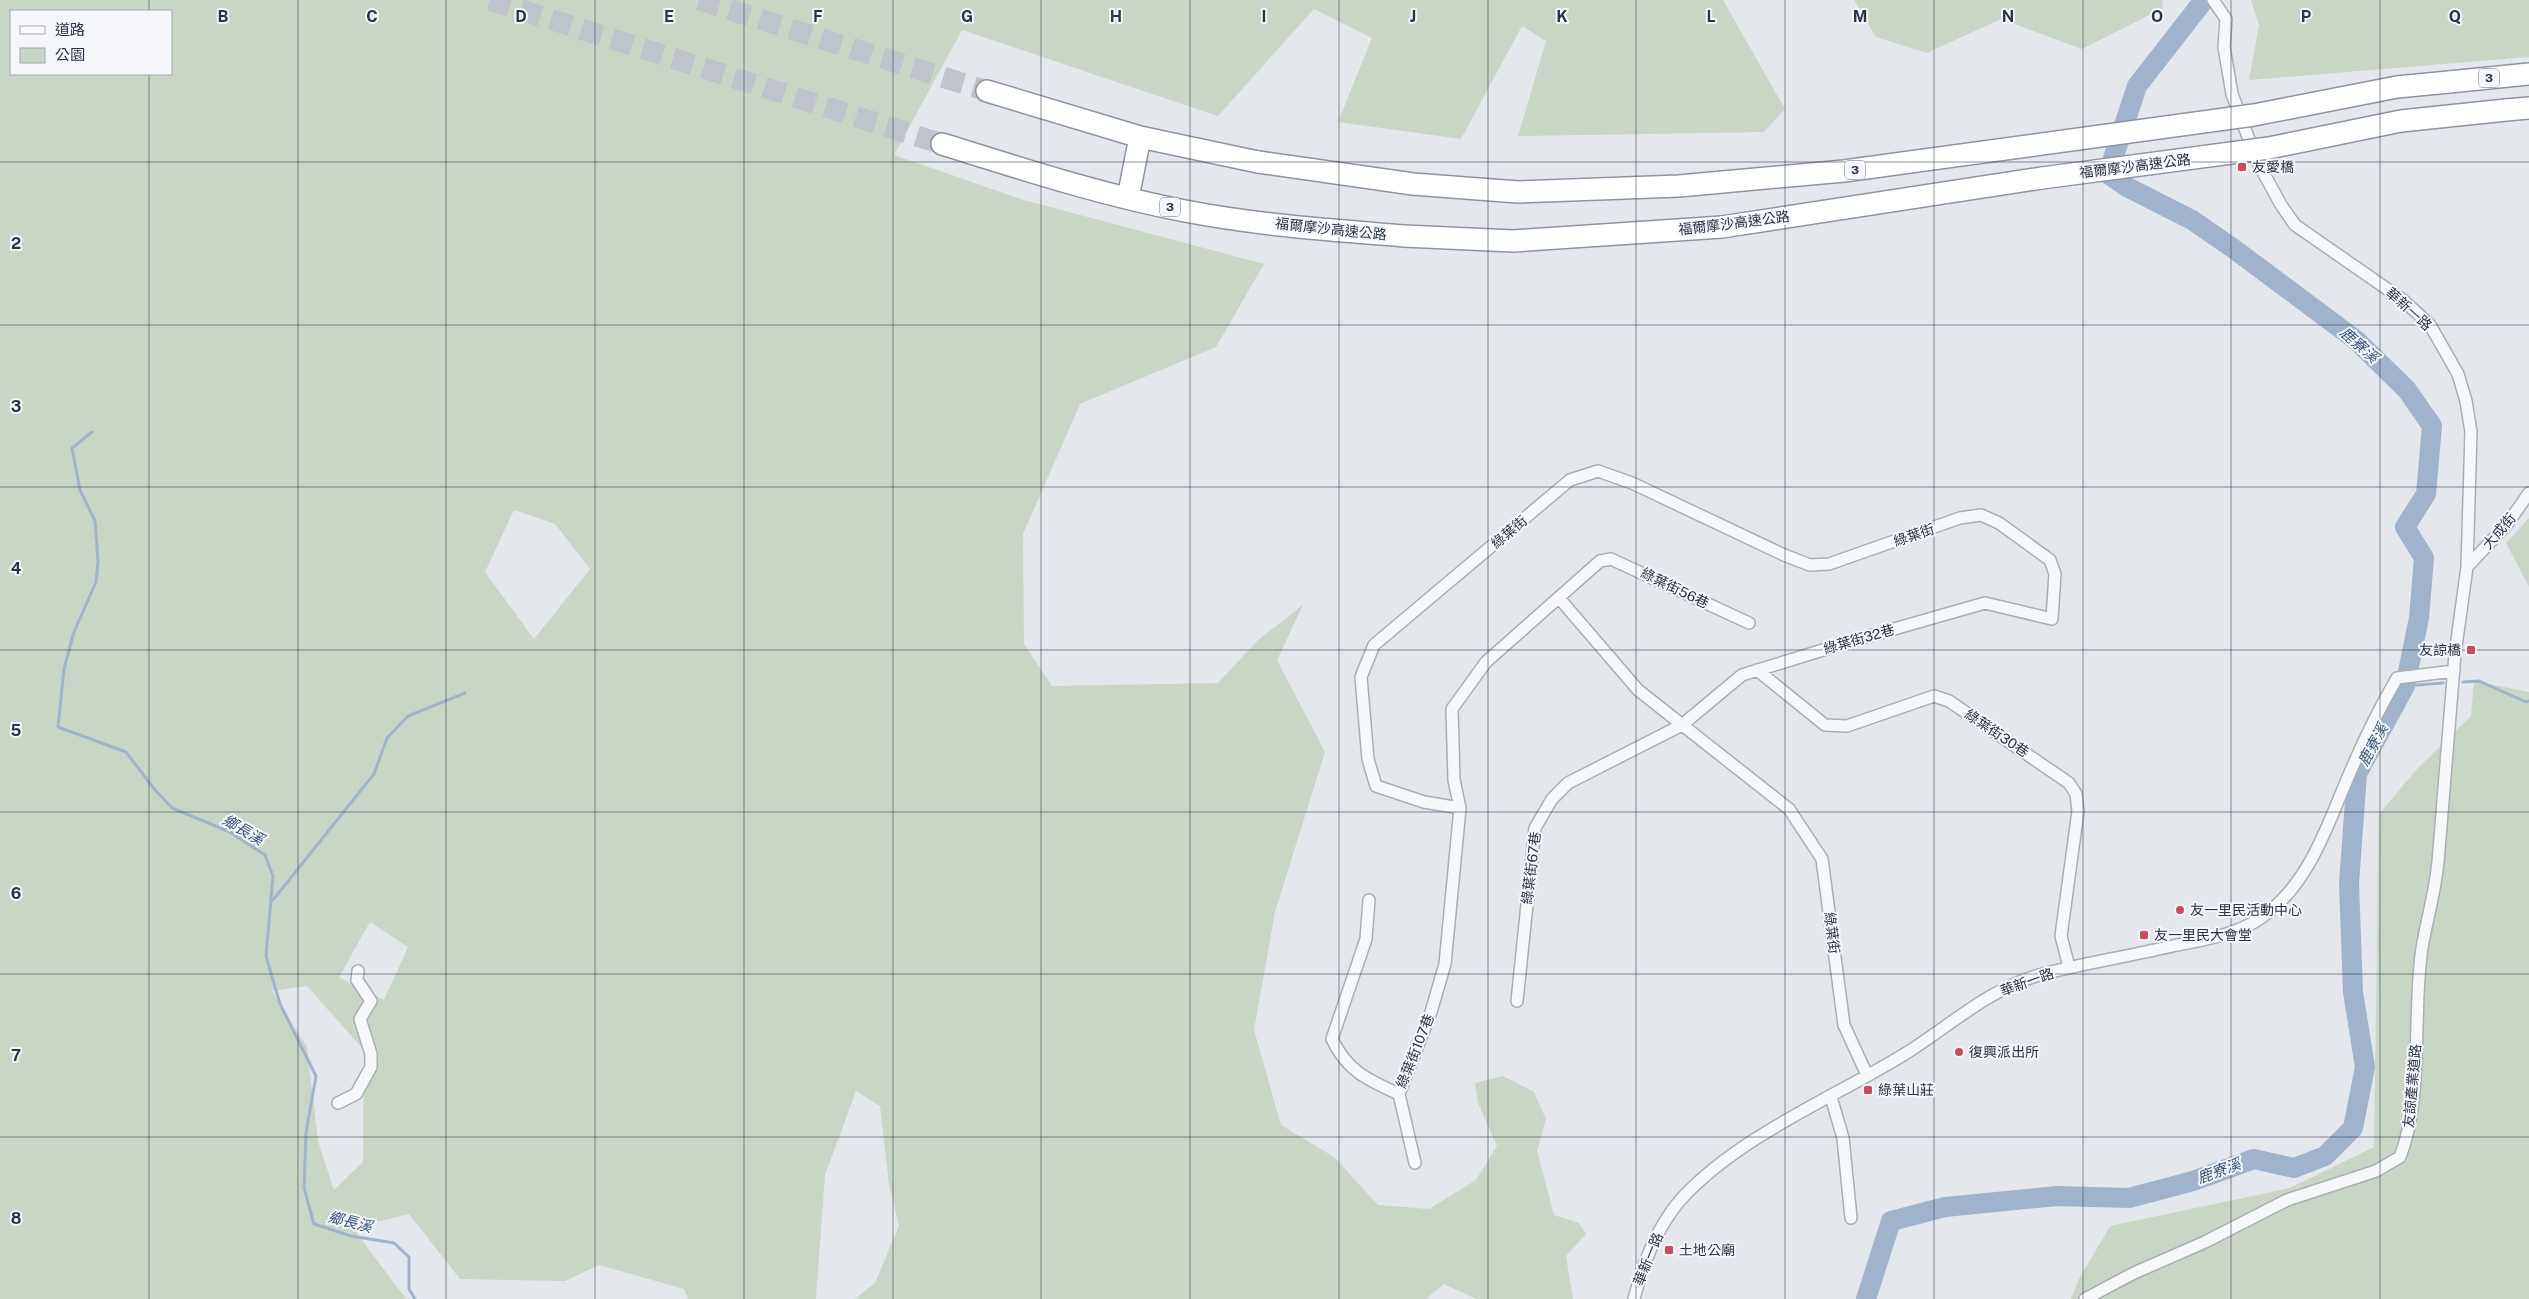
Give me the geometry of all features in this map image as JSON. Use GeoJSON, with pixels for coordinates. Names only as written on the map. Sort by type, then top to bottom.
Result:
{"type":"FeatureCollection","features":[{"type":"Feature","properties":{"kind":"highway","name":"3"},"geometry":{"type":"LineString","coordinates":[[987,91],[1140,136],[1258,162],[1413,184],[1518,192],[1679,186],[1844,171],[2254,114],[2397,87],[2529,74]]}},
{"type":"Feature","properties":{"kind":"highway","name":"福爾摩沙高速公路"},"geometry":{"type":"LineString","coordinates":[[942,144],[1058,180],[1186,211],[1318,229],[1404,236],[1513,241],[1722,227],[2042,178],[2269,148],[2401,121],[2529,108]]}},
{"type":"Feature","properties":{"kind":"highway"},"geometry":{"type":"LineString","coordinates":[[1128,198],[1140,136]]}},
{"type":"Feature","properties":{"kind":"street","name":"華新一路"},"geometry":{"type":"LineString","coordinates":[[1634,1299],[1639,1279],[1659,1230],[1683,1197],[1710,1173],[1752,1142],[1909,1051],[1987,998],[2014,984],[2069,968],[2229,933],[2268,914],[2293,891],[2308,867],[2368,731],[2397,678],[2430,676],[2454,671],[2467,567],[2471,432],[2466,401],[2458,374],[2430,325],[2403,300],[2295,224],[2281,204],[2256,161],[2232,94],[2224,47],[2226,19],[2216,4]]}},
{"type":"Feature","properties":{"kind":"street","name":"綠葉街"},"geometry":{"type":"LineString","coordinates":[[1460,808],[1424,802],[1376,786],[1368,759],[1361,677],[1374,645],[1570,480],[1598,471],[1632,483],[1784,555],[1810,564],[1830,564],[1960,518],[1982,515],[1999,523],[2050,560],[2055,574],[2052,619]]}},
{"type":"Feature","properties":{"kind":"street","name":"大成街"},"geometry":{"type":"LineString","coordinates":[[2467,567],[2508,523],[2529,493]]}},
{"type":"Feature","properties":{"kind":"street","name":"綠葉街56巷"},"geometry":{"type":"LineString","coordinates":[[1559,598],[1600,560],[1611,559],[1628,565],[1749,623]]}},
{"type":"Feature","properties":{"kind":"street","name":"綠葉街"},"geometry":{"type":"LineString","coordinates":[[1559,598],[1638,690],[1789,809],[1822,859],[1844,1025],[1867,1075]]}},
{"type":"Feature","properties":{"kind":"street"},"geometry":{"type":"LineString","coordinates":[[1460,808],[1454,780],[1452,709],[1486,662],[1559,598]]}},
{"type":"Feature","properties":{"kind":"street","name":"綠葉街32巷"},"geometry":{"type":"LineString","coordinates":[[1682,725],[1742,675],[1984,603],[2052,619]]}},
{"type":"Feature","properties":{"kind":"street","name":"綠葉街30巷"},"geometry":{"type":"LineString","coordinates":[[1756,670],[1825,725],[1847,726],[1934,696],[1949,701],[2069,784],[2076,794],[2078,811],[2062,936],[2069,968]]}},
{"type":"Feature","properties":{"kind":"street","name":"友諒產業道路"},"geometry":{"type":"LineString","coordinates":[[2085,1299],[2134,1273],[2205,1242],[2287,1200],[2376,1171],[2400,1157],[2410,1120],[2422,949],[2435,893],[2454,671]]}},
{"type":"Feature","properties":{"kind":"street","name":"綠葉街67巷"},"geometry":{"type":"LineString","coordinates":[[1517,1002],[1534,828],[1552,799],[1568,783],[1682,725]]}},
{"type":"Feature","properties":{"kind":"street","name":"綠葉街107巷"},"geometry":{"type":"LineString","coordinates":[[1369,900],[1366,938],[1332,1039],[1339,1053],[1365,1079],[1399,1094],[1431,1012],[1445,964],[1460,808]]}},
{"type":"Feature","properties":{"kind":"street"},"geometry":{"type":"LineString","coordinates":[[338,1103],[356,1094],[371,1067],[371,1054],[360,1019],[371,1000],[357,980],[358,971]]}},
{"type":"Feature","properties":{"kind":"street"},"geometry":{"type":"LineString","coordinates":[[1399,1094],[1415,1163]]}},
{"type":"Feature","properties":{"kind":"street"},"geometry":{"type":"LineString","coordinates":[[1831,1097],[1843,1138],[1851,1218]]}},
{"type":"Feature","properties":{"kind":"green space"},"geometry":{"type":"Polygon","coordinates":[[[0,0],[1723,0],[1785,109],[1764,132],[1518,136],[1546,41],[1522,26],[1461,139],[1338,122],[1372,38],[1314,9],[1218,116],[962,30],[894,155],[1024,200],[1264,264],[1216,347],[1080,404],[1023,534],[1024,644],[1052,686],[1218,683],[1258,640],[1303,605],[1277,660],[1325,752],[1275,912],[1254,1030],[1281,1125],[1334,1157],[1378,1205],[1429,1209],[1476,1180],[1497,1146],[1478,1103],[1475,1083],[1503,1076],[1534,1092],[1546,1119],[1537,1151],[1554,1215],[1579,1223],[1586,1234],[1566,1256],[1573,1299],[1476,1299],[1444,1284],[1426,1299],[855,1299],[875,1283],[899,1226],[889,1185],[880,1106],[856,1091],[825,1175],[816,1299],[688,1299],[684,1289],[599,1265],[565,1281],[460,1279],[409,1214],[353,1228],[406,1299],[0,1299],[0,0]],[[514,510],[485,572],[534,639],[590,569],[555,524],[514,510]],[[370,922],[339,977],[384,1000],[408,947],[370,922]],[[307,986],[272,991],[307,1047],[318,1141],[334,1190],[363,1162],[364,1050],[307,986]]]}},
{"type":"Feature","properties":{"kind":"green space"},"geometry":{"type":"Polygon","coordinates":[[[1854,0],[2162,0],[2163,8],[2082,49],[2001,19],[1927,53],[1876,37],[1854,0]]]}},
{"type":"Feature","properties":{"kind":"green space"},"geometry":{"type":"Polygon","coordinates":[[[2251,0],[2529,0],[2529,57],[2249,80],[2259,25],[2251,0]]]}},
{"type":"Feature","properties":{"kind":"green space"},"geometry":{"type":"Polygon","coordinates":[[[2529,518],[2529,587],[2506,543],[2529,518]]]}},
{"type":"Feature","properties":{"kind":"green space"},"geometry":{"type":"Polygon","coordinates":[[[2474,681],[2529,692],[2529,1299],[2071,1299],[2078,1281],[2110,1226],[2290,1188],[2374,1147],[2379,814],[2416,770],[2471,716],[2474,681]]]}},
{"type":"Feature","properties":{"kind":"waterway","name":"鹿寮溪"},"geometry":{"type":"LineString","coordinates":[[1866,1299],[1891,1221],[1945,1207],[2057,1196],[2129,1198],[2193,1181],[2254,1159],[2294,1168],[2325,1156],[2353,1128],[2365,1067],[2353,992],[2349,883],[2357,774],[2405,686],[2419,618],[2424,558],[2405,527],[2426,494],[2432,426],[2407,390],[2356,340],[2192,220],[2127,187],[2108,174],[2137,86],[2204,0]]}},
{"type":"Feature","properties":{"kind":"waterway","name":"鄉長溪"},"geometry":{"type":"LineString","coordinates":[[92,432],[72,448],[80,490],[95,521],[98,561],[96,582],[74,632],[64,669],[58,727],[126,752],[155,790],[172,808],[230,832],[265,855],[273,876],[266,956],[280,1004],[316,1076],[306,1133],[304,1188],[314,1224],[351,1236],[394,1243],[409,1257],[409,1289],[415,1299]]}},
{"type":"Feature","properties":{"kind":"waterway"},"geometry":{"type":"LineString","coordinates":[[2463,682],[2479,681],[2526,702],[2529,701]]}},
{"type":"Feature","properties":{"kind":"waterway"},"geometry":{"type":"LineString","coordinates":[[2405,686],[2443,683]]}},
{"type":"Feature","properties":{"kind":"waterway"},"geometry":{"type":"LineString","coordinates":[[273,900],[374,774],[387,738],[408,716],[465,693]]}},
{"type":"Feature","properties":{"kind":"tunnel"},"geometry":{"type":"LineString","coordinates":[[490,0],[942,144]]}},
{"type":"Feature","properties":{"kind":"tunnel"},"geometry":{"type":"LineString","coordinates":[[699,0],[987,91]]}},
{"type":"Feature","properties":{"kind":"place","name":"友愛橋"},"geometry":{"type":"Point","coordinates":[2242,167]}},
{"type":"Feature","properties":{"kind":"place","name":"友諒橋"},"geometry":{"type":"Point","coordinates":[2471,650]}},
{"type":"Feature","properties":{"kind":"place","name":"友一里民活動中心"},"geometry":{"type":"Point","coordinates":[2180,910]}},
{"type":"Feature","properties":{"kind":"place","name":"友一里民大會堂"},"geometry":{"type":"Point","coordinates":[2144,935]}},
{"type":"Feature","properties":{"kind":"place","name":"復興派出所"},"geometry":{"type":"Point","coordinates":[1959,1052]}},
{"type":"Feature","properties":{"kind":"place","name":"綠葉山莊"},"geometry":{"type":"Point","coordinates":[1868,1090]}},
{"type":"Feature","properties":{"kind":"place","name":"土地公廟"},"geometry":{"type":"Point","coordinates":[1669,1250]}}]}
